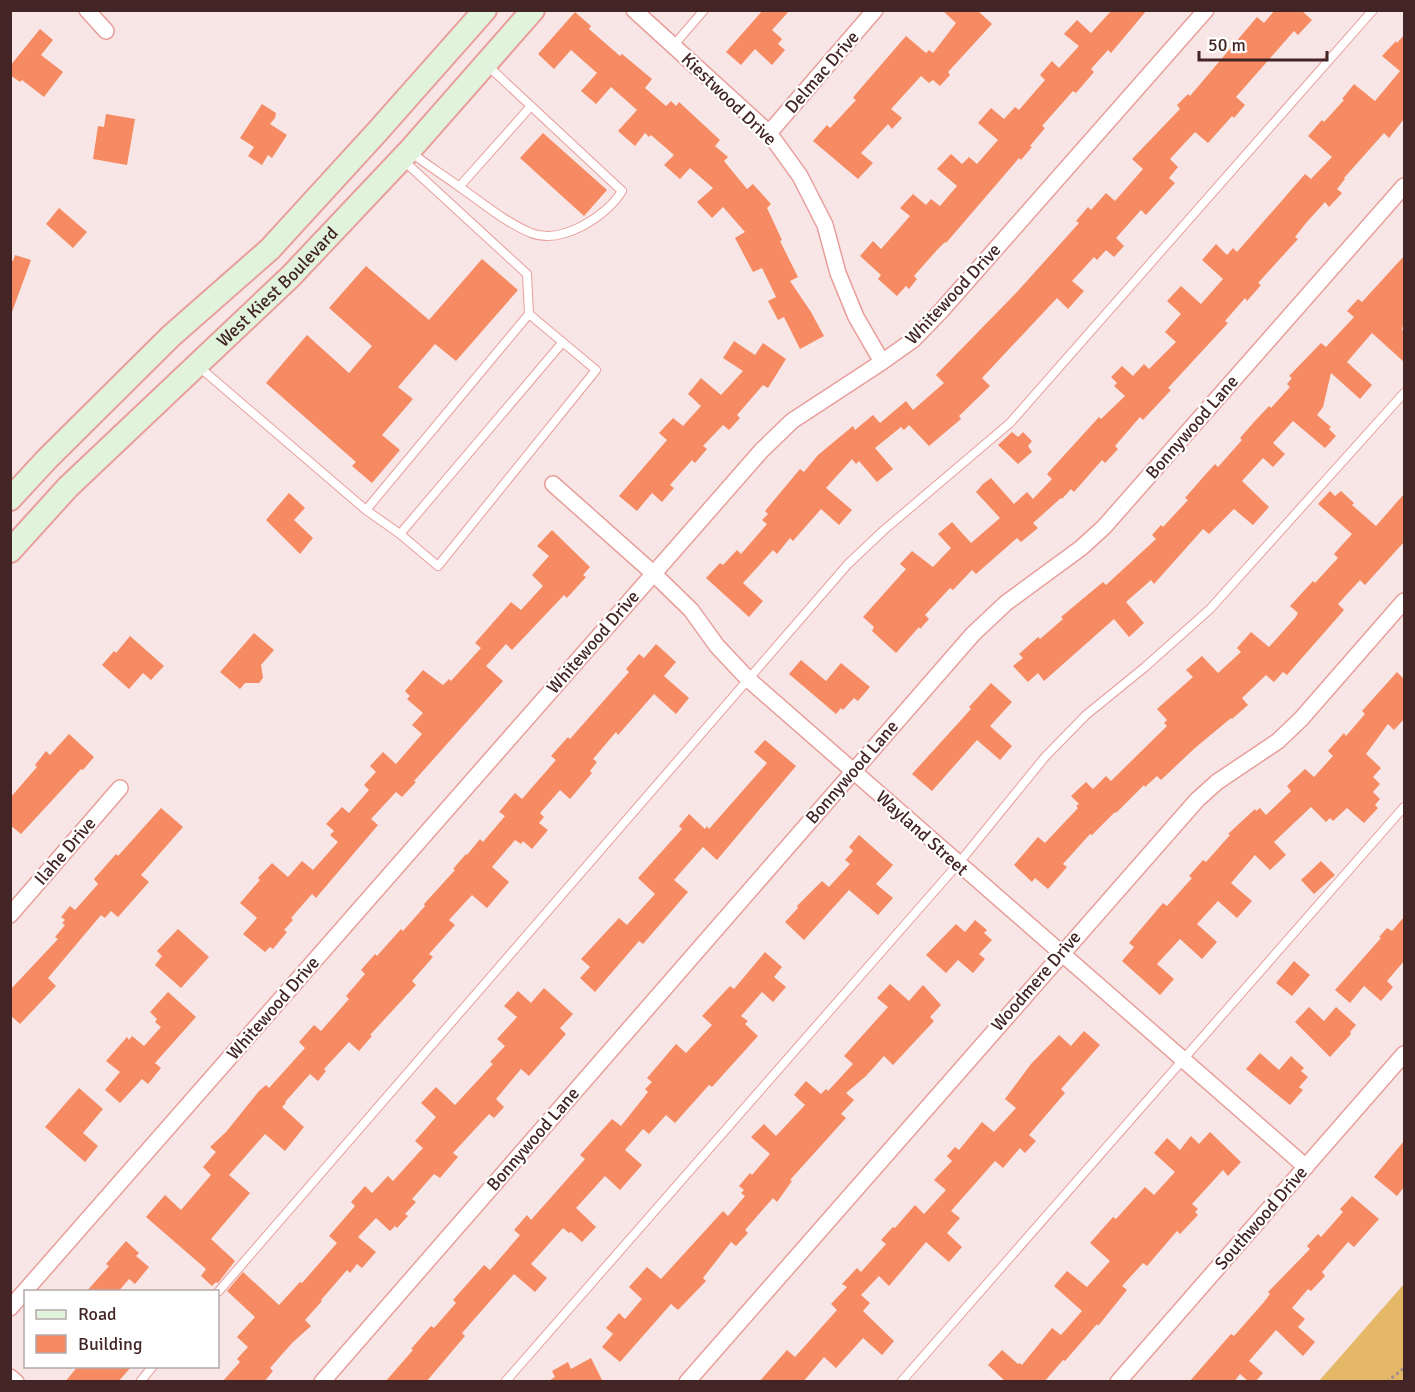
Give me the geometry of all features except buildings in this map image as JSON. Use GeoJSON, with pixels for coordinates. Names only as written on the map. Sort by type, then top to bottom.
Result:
{"type":"FeatureCollection","features":[{"type":"Feature","properties":{"kind":"main road","name":"West Kiest Boulevard"},"geometry":{"type":"LineString","coordinates":[[10,499],[46,459],[171,336],[270,249],[485,10]]}},
{"type":"Feature","properties":{"kind":"main road","name":"West Kiest Boulevard"},"geometry":{"type":"LineString","coordinates":[[10,551],[68,486],[291,276],[406,155],[533,10]]}},
{"type":"Feature","properties":{"kind":"main road"},"geometry":{"type":"LineString","coordinates":[[377,132],[406,155]]}},
{"type":"Feature","properties":{"kind":"main road"},"geometry":{"type":"LineString","coordinates":[[171,336],[197,365]]}},
{"type":"Feature","properties":{"kind":"street"},"geometry":{"type":"LineString","coordinates":[[87,10],[106,31]]}},
{"type":"Feature","properties":{"kind":"street","name":"Kiestwood Drive"},"geometry":{"type":"LineString","coordinates":[[634,10],[769,133],[800,176],[825,225],[838,273],[856,317],[882,362]]}},
{"type":"Feature","properties":{"kind":"street","name":"Delmac Drive"},"geometry":{"type":"LineString","coordinates":[[769,133],[875,10]]}},
{"type":"Feature","properties":{"kind":"street","name":"Whitewood Drive"},"geometry":{"type":"LineString","coordinates":[[26,1290],[762,450],[792,422],[914,340],[1206,10]]}},
{"type":"Feature","properties":{"kind":"street","name":"Bonnywood Lane"},"geometry":{"type":"LineString","coordinates":[[322,1382],[973,634],[1006,603],[1081,548],[1104,526],[1404,186]]}},
{"type":"Feature","properties":{"kind":"street","name":"Wayland Street"},"geometry":{"type":"LineString","coordinates":[[554,484],[691,610],[717,646],[748,679],[1306,1167]]}},
{"type":"Feature","properties":{"kind":"street","name":"Woodmere Drive"},"geometry":{"type":"LineString","coordinates":[[687,1382],[1060,953],[1197,800],[1217,782],[1278,741],[1301,719],[1404,601]]}},
{"type":"Feature","properties":{"kind":"street","name":"Ilahe Drive"},"geometry":{"type":"LineString","coordinates":[[10,915],[120,788]]}},
{"type":"Feature","properties":{"kind":"street","name":"Southwood Drive"},"geometry":{"type":"LineString","coordinates":[[1118,1382],[1404,1054]]}},
{"type":"Feature","properties":{"kind":"street","name":"Whitewood Drive"},"geometry":{"type":"LineString","coordinates":[[10,1308],[24,1292]]}},
{"type":"Feature","properties":{"kind":"street"},"geometry":{"type":"LineString","coordinates":[[10,1377],[16,1382]]}},
{"type":"Feature","properties":{"kind":"lane"},"geometry":{"type":"LineString","coordinates":[[674,45],[704,10]]}},
{"type":"Feature","properties":{"kind":"lane"},"geometry":{"type":"LineString","coordinates":[[219,1291],[848,564],[884,530],[1010,423],[1373,10]]}},
{"type":"Feature","properties":{"kind":"lane"},"geometry":{"type":"LineString","coordinates":[[406,155],[424,162],[505,219],[534,234],[560,234],[588,225],[617,200],[622,191],[486,64]]}},
{"type":"Feature","properties":{"kind":"lane"},"geometry":{"type":"LineString","coordinates":[[460,186],[531,106]]}},
{"type":"Feature","properties":{"kind":"lane"},"geometry":{"type":"LineString","coordinates":[[366,510],[529,314],[527,274],[406,155]]}},
{"type":"Feature","properties":{"kind":"lane"},"geometry":{"type":"LineString","coordinates":[[197,365],[366,510],[400,534],[438,566],[596,370],[529,314]]}},
{"type":"Feature","properties":{"kind":"lane"},"geometry":{"type":"LineString","coordinates":[[400,534],[562,343]]}},
{"type":"Feature","properties":{"kind":"lane"},"geometry":{"type":"LineString","coordinates":[[505,1382],[958,864],[1045,757],[1086,715],[1145,667],[1210,609],[1404,393]]}},
{"type":"Feature","properties":{"kind":"lane"},"geometry":{"type":"LineString","coordinates":[[901,1382],[1404,807]]}},
{"type":"Feature","properties":{"kind":"lane"},"geometry":{"type":"LineString","coordinates":[[140,1382],[151,1368]]}},
{"type":"Feature","properties":{"kind":"path"},"geometry":{"type":"LineString","coordinates":[[1387,1382],[1404,1368]]}},
{"type":"Feature","properties":{"kind":"shaded area"},"geometry":{"type":"Polygon","coordinates":[[[1404,1284],[1404,1381],[1319,1381],[1404,1284]]]}}]}
